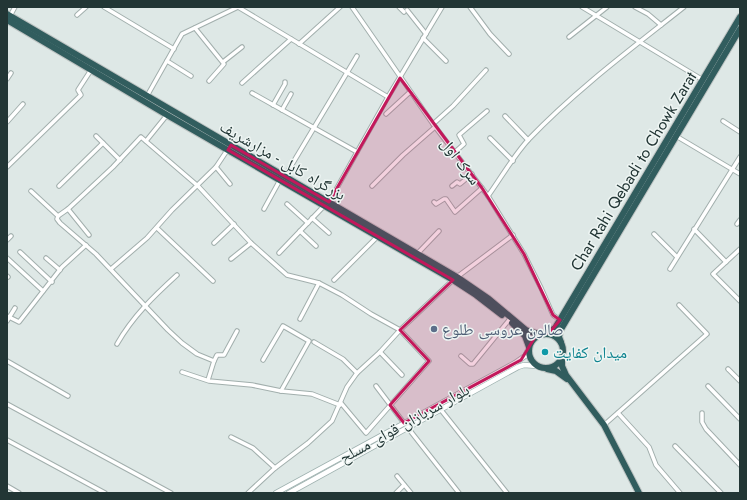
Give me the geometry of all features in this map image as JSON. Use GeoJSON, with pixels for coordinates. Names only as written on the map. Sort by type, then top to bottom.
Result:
{"type":"FeatureCollection","features":[{"type":"Feature","properties":{"kind":"highway","name":"بزرگراه کابل - مزارشریف"},"geometry":{"type":"LineString","coordinates":[[8,17],[91,70],[167,115],[229,147]]}},
{"type":"Feature","properties":{"kind":"highway","name":"بزرگراه کابل - مزارشریف"},"geometry":{"type":"LineString","coordinates":[[8,17],[147,96],[229,147],[327,204],[418,253],[489,299],[526,330],[543,334]]}},
{"type":"Feature","properties":{"kind":"highway","name":"Char Rahi Qebadi to Chowk Zarat"},"geometry":{"type":"LineString","coordinates":[[561,342],[559,337],[560,331],[676,136],[740,17]]}},
{"type":"Feature","properties":{"kind":"highway","name":"Char Rahi Qebadi to Chowk Zarat"},"geometry":{"type":"LineString","coordinates":[[543,334],[555,328],[705,81],[739,33]]}},
{"type":"Feature","properties":{"kind":"highway","name":"بزرگراه کابل - مزارشریف"},"geometry":{"type":"LineString","coordinates":[[327,204],[378,236],[455,278],[509,320],[525,336],[528,349]]}},
{"type":"Feature","properties":{"kind":"highway"},"geometry":{"type":"LineString","coordinates":[[571,383],[562,366],[563,350],[561,342],[554,336],[543,334],[535,337],[528,349],[530,359],[537,366],[562,374],[571,383],[604,425],[639,493]]}},
{"type":"Feature","properties":{"kind":"highway"},"geometry":{"type":"LineString","coordinates":[[547,368],[556,365],[562,358]]}},
{"type":"Feature","properties":{"kind":"main road","name":"بلوار سربازان قوای مسلح"},"geometry":{"type":"LineString","coordinates":[[276,493],[521,360],[525,356],[528,349]]}},
{"type":"Feature","properties":{"kind":"main road","name":"بلوار سربازان قوای مسلح"},"geometry":{"type":"LineString","coordinates":[[289,493],[518,367],[524,365],[537,366]]}},
{"type":"Feature","properties":{"kind":"street"},"geometry":{"type":"LineString","coordinates":[[8,17],[15,7]]}},
{"type":"Feature","properties":{"kind":"street"},"geometry":{"type":"LineString","coordinates":[[77,15],[86,7]]}},
{"type":"Feature","properties":{"kind":"street"},"geometry":{"type":"LineString","coordinates":[[104,7],[174,49]]}},
{"type":"Feature","properties":{"kind":"street"},"geometry":{"type":"LineString","coordinates":[[147,96],[182,34],[238,7],[388,98]]}},
{"type":"Feature","properties":{"kind":"street"},"geometry":{"type":"LineString","coordinates":[[299,44],[340,7]]}},
{"type":"Feature","properties":{"kind":"street","name":"سرک اول"},"geometry":{"type":"LineString","coordinates":[[352,7],[410,92],[488,196],[513,235],[541,288],[553,316],[560,320]]}},
{"type":"Feature","properties":{"kind":"street"},"geometry":{"type":"LineString","coordinates":[[399,7],[405,11],[426,34]]}},
{"type":"Feature","properties":{"kind":"street"},"geometry":{"type":"LineString","coordinates":[[280,253],[327,204],[442,7]]}},
{"type":"Feature","properties":{"kind":"street"},"geometry":{"type":"LineString","coordinates":[[470,7],[490,34],[509,54]]}},
{"type":"Feature","properties":{"kind":"street"},"geometry":{"type":"LineString","coordinates":[[582,7],[705,81]]}},
{"type":"Feature","properties":{"kind":"street"},"geometry":{"type":"LineString","coordinates":[[569,37],[607,7]]}},
{"type":"Feature","properties":{"kind":"street"},"geometry":{"type":"LineString","coordinates":[[635,7],[648,14],[661,25]]}},
{"type":"Feature","properties":{"kind":"street"},"geometry":{"type":"LineString","coordinates":[[488,196],[528,140],[568,102],[640,41],[684,7]]}},
{"type":"Feature","properties":{"kind":"street"},"geometry":{"type":"LineString","coordinates":[[195,28],[223,62]]}},
{"type":"Feature","properties":{"kind":"street"},"geometry":{"type":"LineString","coordinates":[[424,38],[446,61]]}},
{"type":"Feature","properties":{"kind":"street"},"geometry":{"type":"LineString","coordinates":[[242,83],[291,39]]}},
{"type":"Feature","properties":{"kind":"street"},"geometry":{"type":"LineString","coordinates":[[208,81],[223,66],[223,62],[242,47]]}},
{"type":"Feature","properties":{"kind":"street"},"geometry":{"type":"LineString","coordinates":[[264,209],[357,56]]}},
{"type":"Feature","properties":{"kind":"street"},"geometry":{"type":"LineString","coordinates":[[167,61],[192,76]]}},
{"type":"Feature","properties":{"kind":"street"},"geometry":{"type":"LineString","coordinates":[[7,167],[81,95],[78,90],[91,70]]}},
{"type":"Feature","properties":{"kind":"street"},"geometry":{"type":"LineString","coordinates":[[372,186],[453,106],[486,70]]}},
{"type":"Feature","properties":{"kind":"street"},"geometry":{"type":"LineString","coordinates":[[7,79],[11,73]]}},
{"type":"Feature","properties":{"kind":"street"},"geometry":{"type":"LineString","coordinates":[[272,105],[285,82]]}},
{"type":"Feature","properties":{"kind":"street"},"geometry":{"type":"LineString","coordinates":[[386,114],[410,92]]}},
{"type":"Feature","properties":{"kind":"street"},"geometry":{"type":"LineString","coordinates":[[252,93],[357,152]]}},
{"type":"Feature","properties":{"kind":"street"},"geometry":{"type":"LineString","coordinates":[[282,110],[291,94]]}},
{"type":"Feature","properties":{"kind":"street"},"geometry":{"type":"LineString","coordinates":[[7,122],[23,104]]}},
{"type":"Feature","properties":{"kind":"street"},"geometry":{"type":"LineString","coordinates":[[455,152],[464,144],[459,135],[487,111]]}},
{"type":"Feature","properties":{"kind":"street"},"geometry":{"type":"LineString","coordinates":[[146,141],[167,115]]}},
{"type":"Feature","properties":{"kind":"street"},"geometry":{"type":"LineString","coordinates":[[505,116],[528,140]]}},
{"type":"Feature","properties":{"kind":"street"},"geometry":{"type":"LineString","coordinates":[[723,121],[740,132]]}},
{"type":"Feature","properties":{"kind":"street"},"geometry":{"type":"LineString","coordinates":[[96,136],[120,160]]}},
{"type":"Feature","properties":{"kind":"street"},"geometry":{"type":"LineString","coordinates":[[676,136],[740,174]]}},
{"type":"Feature","properties":{"kind":"street"},"geometry":{"type":"LineString","coordinates":[[58,216],[68,209],[120,160],[141,137],[198,186],[251,243],[287,275],[319,283],[400,330],[429,361],[366,433],[340,404],[312,394],[208,380],[182,372]]}},
{"type":"Feature","properties":{"kind":"street"},"geometry":{"type":"LineString","coordinates":[[490,138],[513,161]]}},
{"type":"Feature","properties":{"kind":"street"},"geometry":{"type":"LineString","coordinates":[[59,186],[103,143]]}},
{"type":"Feature","properties":{"kind":"street"},"geometry":{"type":"LineString","coordinates":[[111,269],[148,238],[172,210],[216,168],[229,147]]}},
{"type":"Feature","properties":{"kind":"street"},"geometry":{"type":"LineString","coordinates":[[670,269],[740,157]]}},
{"type":"Feature","properties":{"kind":"street"},"geometry":{"type":"LineString","coordinates":[[216,168],[230,184]]}},
{"type":"Feature","properties":{"kind":"street"},"geometry":{"type":"LineString","coordinates":[[452,186],[457,182],[460,184],[472,174]]}},
{"type":"Feature","properties":{"kind":"street"},"geometry":{"type":"LineString","coordinates":[[434,202],[436,204],[446,199],[456,212],[482,188]]}},
{"type":"Feature","properties":{"kind":"street"},"geometry":{"type":"LineString","coordinates":[[31,191],[58,216],[57,219],[111,269],[168,330],[190,350],[214,361]]}},
{"type":"Feature","properties":{"kind":"street"},"geometry":{"type":"LineString","coordinates":[[287,204],[308,223]]}},
{"type":"Feature","properties":{"kind":"street"},"geometry":{"type":"LineString","coordinates":[[68,209],[89,235]]}},
{"type":"Feature","properties":{"kind":"street"},"geometry":{"type":"LineString","coordinates":[[312,218],[329,233]]}},
{"type":"Feature","properties":{"kind":"street"},"geometry":{"type":"LineString","coordinates":[[738,224],[740,220]]}},
{"type":"Feature","properties":{"kind":"street"},"geometry":{"type":"LineString","coordinates":[[214,243],[234,224]]}},
{"type":"Feature","properties":{"kind":"street"},"geometry":{"type":"LineString","coordinates":[[157,228],[213,281]]}},
{"type":"Feature","properties":{"kind":"street"},"geometry":{"type":"LineString","coordinates":[[694,229],[726,262]]}},
{"type":"Feature","properties":{"kind":"street"},"geometry":{"type":"LineString","coordinates":[[300,231],[316,246]]}},
{"type":"Feature","properties":{"kind":"street"},"geometry":{"type":"LineString","coordinates":[[418,253],[439,231]]}},
{"type":"Feature","properties":{"kind":"street"},"geometry":{"type":"LineString","coordinates":[[654,234],[677,257]]}},
{"type":"Feature","properties":{"kind":"street"},"geometry":{"type":"LineString","coordinates":[[248,493],[332,421],[346,387],[357,373],[380,352],[400,330],[455,278],[513,235]]}},
{"type":"Feature","properties":{"kind":"street"},"geometry":{"type":"LineString","coordinates":[[7,240],[11,236]]}},
{"type":"Feature","properties":{"kind":"street"},"geometry":{"type":"LineString","coordinates":[[334,280],[378,236]]}},
{"type":"Feature","properties":{"kind":"street"},"geometry":{"type":"LineString","coordinates":[[231,259],[251,243]]}},
{"type":"Feature","properties":{"kind":"street"},"geometry":{"type":"LineString","coordinates":[[15,308],[8,318],[19,322],[60,270],[86,245]]}},
{"type":"Feature","properties":{"kind":"street"},"geometry":{"type":"LineString","coordinates":[[740,250],[713,274],[740,301]]}},
{"type":"Feature","properties":{"kind":"street"},"geometry":{"type":"LineString","coordinates":[[20,252],[52,282]]}},
{"type":"Feature","properties":{"kind":"street"},"geometry":{"type":"LineString","coordinates":[[7,258],[44,291]]}},
{"type":"Feature","properties":{"kind":"street"},"geometry":{"type":"LineString","coordinates":[[46,258],[60,270]]}},
{"type":"Feature","properties":{"kind":"street"},"geometry":{"type":"LineString","coordinates":[[117,344],[144,305],[176,275]]}},
{"type":"Feature","properties":{"kind":"street"},"geometry":{"type":"LineString","coordinates":[[300,319],[319,283]]}},
{"type":"Feature","properties":{"kind":"street"},"geometry":{"type":"LineString","coordinates":[[604,425],[707,334],[679,305]]}},
{"type":"Feature","properties":{"kind":"street"},"geometry":{"type":"LineString","coordinates":[[461,356],[472,365],[509,320]]}},
{"type":"Feature","properties":{"kind":"street"},"geometry":{"type":"LineString","coordinates":[[264,360],[283,326],[309,341],[281,391]]}},
{"type":"Feature","properties":{"kind":"street"},"geometry":{"type":"LineString","coordinates":[[208,380],[217,355],[224,355],[237,331]]}},
{"type":"Feature","properties":{"kind":"street"},"geometry":{"type":"LineString","coordinates":[[314,342],[343,360],[357,373]]}},
{"type":"Feature","properties":{"kind":"street"},"geometry":{"type":"LineString","coordinates":[[380,352],[402,375]]}},
{"type":"Feature","properties":{"kind":"street"},"geometry":{"type":"LineString","coordinates":[[7,361],[68,396]]}},
{"type":"Feature","properties":{"kind":"street"},"geometry":{"type":"LineString","coordinates":[[728,369],[740,381]]}},
{"type":"Feature","properties":{"kind":"street"},"geometry":{"type":"LineString","coordinates":[[376,386],[404,423]]}},
{"type":"Feature","properties":{"kind":"street"},"geometry":{"type":"LineString","coordinates":[[708,386],[740,420]]}},
{"type":"Feature","properties":{"kind":"street"},"geometry":{"type":"LineString","coordinates":[[7,404],[171,493]]}},
{"type":"Feature","properties":{"kind":"street"},"geometry":{"type":"LineString","coordinates":[[441,410],[507,493]]}},
{"type":"Feature","properties":{"kind":"street"},"geometry":{"type":"LineString","coordinates":[[618,413],[649,448],[656,465],[680,493]]}},
{"type":"Feature","properties":{"kind":"street"},"geometry":{"type":"LineString","coordinates":[[702,413],[702,422],[706,429],[740,464]]}},
{"type":"Feature","properties":{"kind":"street"},"geometry":{"type":"LineString","coordinates":[[408,428],[459,493]]}},
{"type":"Feature","properties":{"kind":"street"},"geometry":{"type":"LineString","coordinates":[[231,437],[253,448],[276,468]]}},
{"type":"Feature","properties":{"kind":"street"},"geometry":{"type":"LineString","coordinates":[[7,440],[105,493]]}},
{"type":"Feature","properties":{"kind":"street"},"geometry":{"type":"LineString","coordinates":[[675,446],[721,493]]}},
{"type":"Feature","properties":{"kind":"street"},"geometry":{"type":"LineString","coordinates":[[397,476],[411,493]]}},
{"type":"Feature","properties":{"kind":"street"},"geometry":{"type":"LineString","coordinates":[[396,493],[404,485]]}},
{"type":"Feature","properties":{"kind":"street"},"geometry":{"type":"LineString","coordinates":[[7,486],[19,493]]}},
{"type":"Feature","properties":{"kind":"highlighted area"},"geometry":{"type":"Polygon","coordinates":[[[400,78],[482,188],[524,254],[553,315],[560,320],[550,332],[535,337],[521,360],[404,423],[390,405],[429,361],[400,330],[453,280],[228,150],[231,145],[329,202],[400,78]]]}},
{"type":"Feature","properties":{"kind":"place","name":"صالون عروسی طلوع"},"geometry":{"type":"Point","coordinates":[434,329]}},
{"type":"Feature","properties":{"kind":"place","name":"میدان کفایت"},"geometry":{"type":"Point","coordinates":[545,352]}}]}
